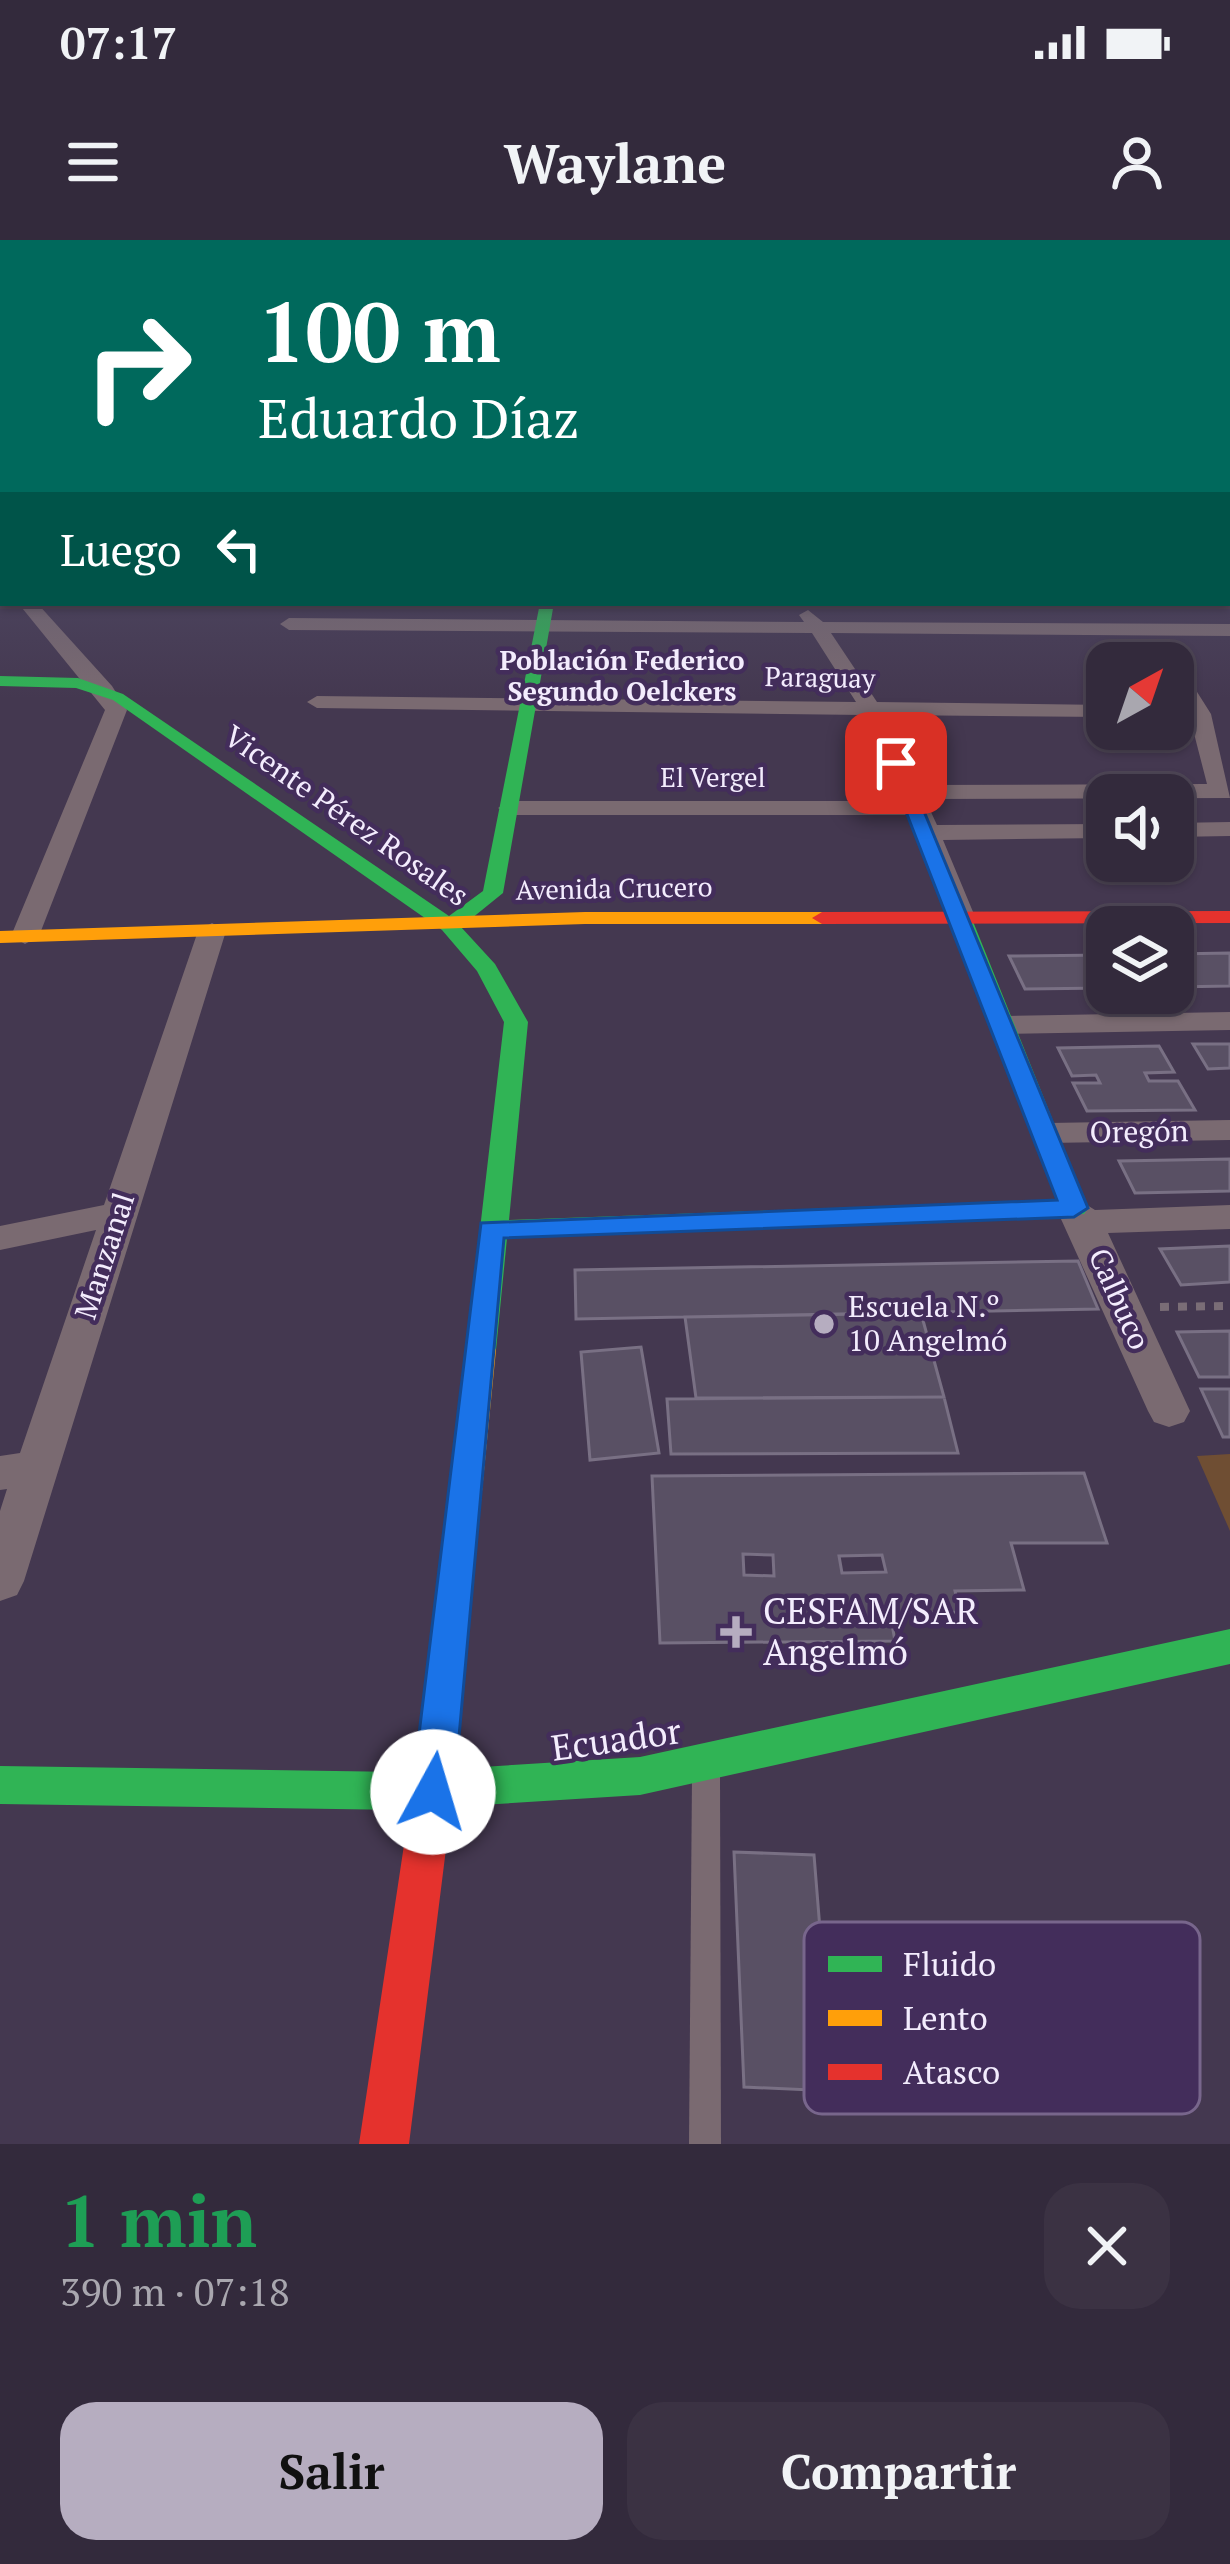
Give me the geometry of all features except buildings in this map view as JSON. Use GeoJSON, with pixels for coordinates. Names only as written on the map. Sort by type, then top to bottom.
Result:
{"type":"FeatureCollection","features":[{"type":"Feature","properties":{"kind":"main road"},"geometry":{"type":"LineString","coordinates":[[449,926],[493,892],[545,615]]}},
{"type":"Feature","properties":{"kind":"main road"},"geometry":{"type":"LineString","coordinates":[[0,680],[65,682],[105,690]]}},
{"type":"Feature","properties":{"kind":"main road","name":"Vicente Pérez Rosales"},"geometry":{"type":"LineString","coordinates":[[105,690],[449,926],[487,969],[516,1022],[433,1792],[384,2144]]}},
{"type":"Feature","properties":{"kind":"main road","name":"Avenida Crucero"},"geometry":{"type":"LineString","coordinates":[[13,936],[449,926],[585,918],[1230,917]]}},
{"type":"Feature","properties":{"kind":"main road","name":"Calbuco"},"geometry":{"type":"LineString","coordinates":[[962,919],[1079,1215]]}},
{"type":"Feature","properties":{"kind":"main road"},"geometry":{"type":"LineString","coordinates":[[491,1230],[1079,1215]]}},
{"type":"Feature","properties":{"kind":"main road","name":"Ecuador"},"geometry":{"type":"LineString","coordinates":[[0,1785],[433,1792],[574,1785],[706,1762],[1225,1647]]}},
{"type":"Feature","properties":{"kind":"street","name":"Vicente Pérez Rosales"},"geometry":{"type":"LineString","coordinates":[[30,606],[105,690]]}},
{"type":"Feature","properties":{"kind":"street","name":"Calbuco"},"geometry":{"type":"LineString","coordinates":[[801,606],[866,705],[914,800],[962,919]]}},
{"type":"Feature","properties":{"kind":"street"},"geometry":{"type":"LineString","coordinates":[[1136,606],[1157,642]]}},
{"type":"Feature","properties":{"kind":"street"},"geometry":{"type":"LineString","coordinates":[[319,629],[545,615]]}},
{"type":"Feature","properties":{"kind":"street"},"geometry":{"type":"LineString","coordinates":[[289,624],[545,615],[818,627],[1230,630]]}},
{"type":"Feature","properties":{"kind":"street"},"geometry":{"type":"LineString","coordinates":[[13,936],[115,717],[114,701],[105,690]]}},
{"type":"Feature","properties":{"kind":"street","name":"Paraguay"},"geometry":{"type":"LineString","coordinates":[[317,702],[1086,710]]}},
{"type":"Feature","properties":{"kind":"street"},"geometry":{"type":"LineString","coordinates":[[1194,704],[1225,791]]}},
{"type":"Feature","properties":{"kind":"street"},"geometry":{"type":"LineString","coordinates":[[1194,714],[1230,717]]}},
{"type":"Feature","properties":{"kind":"street","name":"El Vergel"},"geometry":{"type":"LineString","coordinates":[[510,808],[1225,791]]}},
{"type":"Feature","properties":{"kind":"street"},"geometry":{"type":"LineString","coordinates":[[1194,830],[1230,829]]}},
{"type":"Feature","properties":{"kind":"street"},"geometry":{"type":"LineString","coordinates":[[928,833],[1086,831]]}},
{"type":"Feature","properties":{"kind":"street","name":"Manzanal"},"geometry":{"type":"LineString","coordinates":[[0,1581],[19,1470],[118,1214],[212,931]]}},
{"type":"Feature","properties":{"kind":"street"},"geometry":{"type":"LineString","coordinates":[[1005,1025],[1230,1021]]}},
{"type":"Feature","properties":{"kind":"street","name":"Oregón"},"geometry":{"type":"LineString","coordinates":[[1048,1133],[1230,1130]]}},
{"type":"Feature","properties":{"kind":"street"},"geometry":{"type":"LineString","coordinates":[[0,1238],[118,1214]]}},
{"type":"Feature","properties":{"kind":"street"},"geometry":{"type":"LineString","coordinates":[[1079,1215],[1230,1216]]}},
{"type":"Feature","properties":{"kind":"street","name":"Calbuco"},"geometry":{"type":"LineString","coordinates":[[1079,1215],[1169,1412]]}},
{"type":"Feature","properties":{"kind":"lane"},"geometry":{"type":"LineString","coordinates":[[705,2144],[706,1762]]}},
{"type":"Feature","properties":{"kind":"path"},"geometry":{"type":"LineString","coordinates":[[1123,1308],[1230,1306]]}},
{"type":"Feature","properties":{"kind":"shaded area"},"geometry":{"type":"Polygon","coordinates":[[[1230,1454],[1230,1531],[1197,1456],[1230,1454]]]}},
{"type":"Feature","properties":{"kind":"traffic: fast"},"geometry":{"type":"LineString","coordinates":[[449,926],[493,893],[546,606]]}},
{"type":"Feature","properties":{"kind":"traffic: fast"},"geometry":{"type":"LineString","coordinates":[[0,681],[78,683],[118,697],[449,926],[487,969],[516,1022],[481,1350]]}},
{"type":"Feature","properties":{"kind":"traffic: fast"},"geometry":{"type":"LineString","coordinates":[[491,1230],[1074,1208],[962,919]]}},
{"type":"Feature","properties":{"kind":"traffic: fast"},"geometry":{"type":"LineString","coordinates":[[1214,1649],[1230,1645]]}},
{"type":"Feature","properties":{"kind":"traffic: fast"},"geometry":{"type":"LineString","coordinates":[[0,1785],[400,1791],[640,1776],[1230,1648]]}},
{"type":"Feature","properties":{"kind":"traffic: slow"},"geometry":{"type":"LineString","coordinates":[[0,937],[585,918],[822,918]]}},
{"type":"Feature","properties":{"kind":"traffic: slow"},"geometry":{"type":"LineString","coordinates":[[428,1825],[481,1350]]}},
{"type":"Feature","properties":{"kind":"traffic: jam"},"geometry":{"type":"LineString","coordinates":[[822,918],[1230,917]]}},
{"type":"Feature","properties":{"kind":"traffic: jam"},"geometry":{"type":"LineString","coordinates":[[384,2144],[428,1825]]}},
{"type":"Feature","properties":{"kind":"place","name":"Escuela N.º 10 Angelmó"},"geometry":{"type":"Point","coordinates":[824,1324]}},
{"type":"Feature","properties":{"kind":"place","name":"CESFAM/SAR Angelmó"},"geometry":{"type":"Point","coordinates":[736,1632]}},
{"type":"Feature","properties":{"kind":"district","name":"Población Federico Segundo Oelckers"},"geometry":{"type":"Point","coordinates":[622,676]}},
{"type":"Feature","properties":{"kind":"route"},"geometry":{"type":"LineString","coordinates":[[433,1792],[491,1230],[1065,1212],[1074,1208],[1005,1025],[896,763]]}}]}
